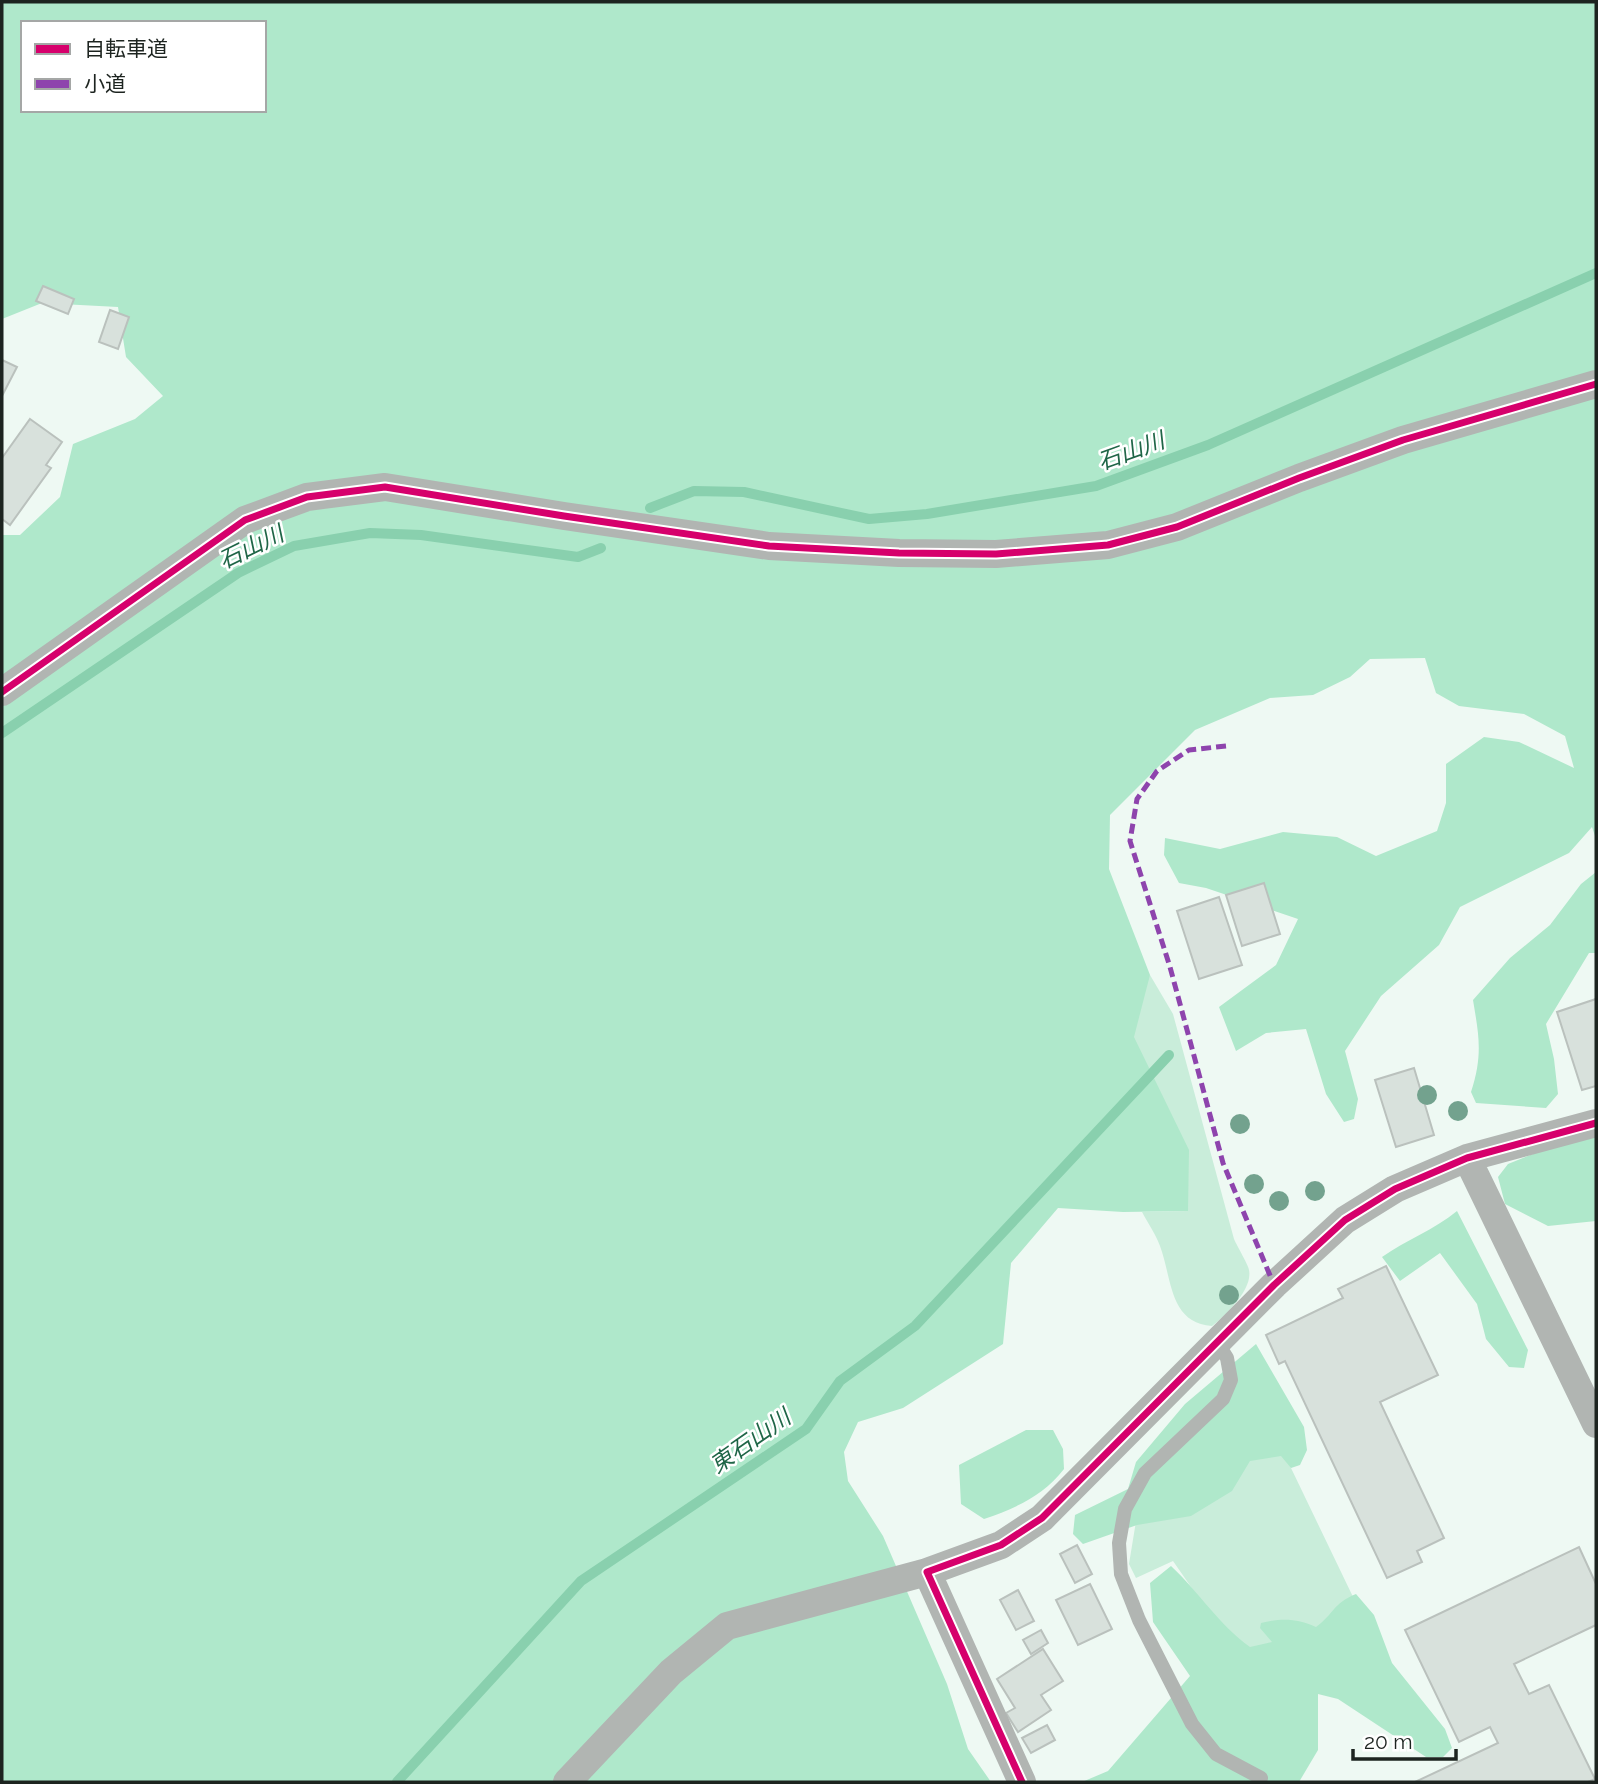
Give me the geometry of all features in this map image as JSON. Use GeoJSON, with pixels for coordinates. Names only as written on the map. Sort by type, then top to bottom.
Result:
{"type":"FeatureCollection","features":[{"type":"Feature","properties":{"kind":"street"},"geometry":{"type":"LineString","coordinates":[[2,692],[245,520],[307,497],[385,487],[769,546],[899,553],[996,554],[1108,545],[1177,527],[1403,440],[1596,384]]}},
{"type":"Feature","properties":{"kind":"street"},"geometry":{"type":"LineString","coordinates":[[567,1782],[671,1672],[727,1626],[927,1572],[1001,1545],[1042,1518],[1274,1285],[1345,1220],[1395,1189],[1468,1158],[1596,1123]]}},
{"type":"Feature","properties":{"kind":"street"},"geometry":{"type":"LineString","coordinates":[[1468,1158],[1596,1424]]}},
{"type":"Feature","properties":{"kind":"street"},"geometry":{"type":"LineString","coordinates":[[927,1572],[1022,1782]]}},
{"type":"Feature","properties":{"kind":"lane"},"geometry":{"type":"LineString","coordinates":[[1217,1342],[1227,1358],[1231,1380],[1223,1399],[1144,1473],[1125,1509],[1119,1543],[1121,1574],[1139,1620],[1192,1724],[1216,1754],[1261,1778]]}},
{"type":"Feature","properties":{"kind":"green space"},"geometry":{"type":"Polygon","coordinates":[[[2,2],[1596,2],[1596,839],[1592,827],[1569,853],[1460,907],[1439,945],[1381,996],[1345,1051],[1358,1099],[1354,1119],[1344,1122],[1326,1094],[1306,1029],[1266,1033],[1236,1051],[1219,1007],[1276,965],[1298,919],[1206,888],[1179,883],[1164,855],[1165,838],[1220,849],[1283,832],[1337,837],[1376,856],[1437,831],[1446,803],[1446,764],[1484,737],[1519,742],[1574,768],[1565,736],[1524,714],[1459,706],[1436,693],[1425,658],[1370,659],[1350,677],[1313,695],[1270,698],[1195,730],[1110,815],[1109,869],[1150,975],[1134,1037],[1189,1150],[1188,1211],[1123,1212],[1058,1208],[1011,1263],[1003,1344],[903,1408],[858,1422],[844,1452],[848,1481],[883,1536],[947,1684],[968,1749],[991,1782],[2,1782],[2,535],[20,535],[60,497],[73,444],[135,419],[163,396],[126,357],[118,307],[42,303],[2,319],[2,2]]]}},
{"type":"Feature","properties":{"kind":"green space"},"geometry":{"type":"Polygon","coordinates":[[[1596,872],[1596,953],[1589,953],[1546,1024],[1558,1094],[1546,1108],[1476,1103],[1471,1092],[1479,1046],[1473,1000],[1510,958],[1550,925],[1581,884],[1596,872]]]}},
{"type":"Feature","properties":{"kind":"green space"},"geometry":{"type":"Polygon","coordinates":[[[1150,975],[1173,1014],[1234,1239],[1249,1270],[1243,1293],[1212,1326],[1187,1317],[1180,1308],[1170,1285],[1160,1246],[1142,1212],[1188,1211],[1128,1030],[1126,1001],[1150,975]]]}},
{"type":"Feature","properties":{"kind":"green space"},"geometry":{"type":"Polygon","coordinates":[[[1596,1133],[1596,1221],[1548,1226],[1505,1204],[1498,1177],[1508,1164],[1596,1133]]]}},
{"type":"Feature","properties":{"kind":"green space"},"geometry":{"type":"Polygon","coordinates":[[[1457,1211],[1528,1350],[1524,1368],[1509,1367],[1486,1339],[1477,1304],[1440,1253],[1400,1281],[1382,1257],[1457,1211]]]}},
{"type":"Feature","properties":{"kind":"green space"},"geometry":{"type":"Polygon","coordinates":[[[1256,1344],[1304,1427],[1307,1450],[1300,1465],[1291,1468],[1281,1456],[1250,1461],[1232,1491],[1191,1516],[1137,1525],[1083,1544],[1073,1534],[1075,1515],[1128,1489],[1136,1462],[1185,1404],[1256,1344]]]}},
{"type":"Feature","properties":{"kind":"green space"},"geometry":{"type":"Polygon","coordinates":[[[1253,1389],[1380,1653],[1312,1680],[1230,1643],[1173,1561],[1136,1578],[1129,1564],[1138,1509],[1253,1389]]]}},
{"type":"Feature","properties":{"kind":"green space"},"geometry":{"type":"Polygon","coordinates":[[[1026,1430],[1053,1430],[1063,1449],[1064,1469],[1038,1494],[984,1519],[961,1504],[959,1465],[1026,1430]]]}},
{"type":"Feature","properties":{"kind":"green space"},"geometry":{"type":"Polygon","coordinates":[[[1171,1566],[1229,1629],[1250,1647],[1272,1642],[1260,1628],[1261,1623],[1289,1620],[1316,1627],[1342,1601],[1356,1594],[1374,1615],[1392,1663],[1445,1729],[1452,1748],[1443,1757],[1426,1757],[1338,1699],[1318,1694],[1318,1750],[1299,1782],[1082,1782],[1108,1771],[1190,1676],[1153,1622],[1150,1583],[1171,1566]]]}},
{"type":"Feature","properties":{"kind":"building"},"geometry":{"type":"Polygon","coordinates":[[[43,286],[74,299],[68,314],[36,301],[43,286]]]}},
{"type":"Feature","properties":{"kind":"building"},"geometry":{"type":"Polygon","coordinates":[[[110,310],[129,317],[118,349],[99,342],[110,310]]]}},
{"type":"Feature","properties":{"kind":"building"},"geometry":{"type":"Polygon","coordinates":[[[2,360],[17,367],[3,394],[2,393],[2,360]]]}},
{"type":"Feature","properties":{"kind":"building"},"geometry":{"type":"Polygon","coordinates":[[[30,419],[62,442],[46,465],[51,468],[10,525],[2,519],[2,458],[30,419]]]}},
{"type":"Feature","properties":{"kind":"building"},"geometry":{"type":"Polygon","coordinates":[[[1264,883],[1280,934],[1242,946],[1226,895],[1264,883]]]}},
{"type":"Feature","properties":{"kind":"building"},"geometry":{"type":"Polygon","coordinates":[[[1219,897],[1242,965],[1199,979],[1177,911],[1219,897]]]}},
{"type":"Feature","properties":{"kind":"building"},"geometry":{"type":"Polygon","coordinates":[[[1596,999],[1596,1086],[1582,1090],[1557,1012],[1596,999]]]}},
{"type":"Feature","properties":{"kind":"building"},"geometry":{"type":"Polygon","coordinates":[[[1414,1068],[1434,1135],[1396,1147],[1375,1080],[1414,1068]]]}},
{"type":"Feature","properties":{"kind":"building"},"geometry":{"type":"Polygon","coordinates":[[[1386,1266],[1438,1375],[1380,1402],[1444,1538],[1417,1551],[1422,1562],[1387,1578],[1285,1361],[1279,1364],[1266,1335],[1343,1298],[1338,1289],[1386,1266]]]}},
{"type":"Feature","properties":{"kind":"building"},"geometry":{"type":"Polygon","coordinates":[[[1077,1545],[1092,1574],[1075,1583],[1060,1554],[1077,1545]]]}},
{"type":"Feature","properties":{"kind":"building"},"geometry":{"type":"Polygon","coordinates":[[[1579,1547],[1596,1584],[1596,1625],[1514,1664],[1529,1694],[1549,1685],[1595,1779],[1588,1782],[1415,1782],[1498,1743],[1490,1727],[1459,1742],[1405,1630],[1579,1547]]]}},
{"type":"Feature","properties":{"kind":"building"},"geometry":{"type":"Polygon","coordinates":[[[1090,1584],[1112,1629],[1078,1645],[1056,1600],[1090,1584]]]}},
{"type":"Feature","properties":{"kind":"building"},"geometry":{"type":"Polygon","coordinates":[[[1018,1590],[1034,1621],[1016,1630],[1000,1600],[1018,1590]]]}},
{"type":"Feature","properties":{"kind":"building"},"geometry":{"type":"Polygon","coordinates":[[[1041,1630],[1048,1643],[1031,1654],[1023,1640],[1041,1630]]]}},
{"type":"Feature","properties":{"kind":"building"},"geometry":{"type":"Polygon","coordinates":[[[1043,1649],[1063,1681],[1041,1695],[1051,1710],[1018,1732],[1006,1713],[1015,1708],[997,1679],[1043,1649]]]}},
{"type":"Feature","properties":{"kind":"building"},"geometry":{"type":"Polygon","coordinates":[[[1047,1725],[1055,1740],[1031,1753],[1022,1738],[1047,1725]]]}},
{"type":"Feature","properties":{"kind":"waterway","name":"石山川"},"geometry":{"type":"LineString","coordinates":[[650,508],[694,491],[744,492],[869,519],[927,514],[1096,486],[1208,445],[1596,273]]}},
{"type":"Feature","properties":{"kind":"waterway","name":"石山川"},"geometry":{"type":"LineString","coordinates":[[2,733],[238,573],[294,546],[370,533],[421,535],[578,557],[601,548]]}},
{"type":"Feature","properties":{"kind":"waterway","name":"東石山川"},"geometry":{"type":"LineString","coordinates":[[397,1782],[581,1581],[806,1429],[840,1381],[915,1326],[1169,1055]]}},
{"type":"Feature","properties":{"kind":"marked path"},"geometry":{"type":"LineString","coordinates":[[1226,746],[1189,750],[1157,771],[1137,799],[1130,841],[1170,967],[1223,1163],[1274,1285]]}},
{"type":"Feature","properties":{"kind":"cycle path"},"geometry":{"type":"LineString","coordinates":[[2,692],[245,520],[307,497],[385,487],[769,546],[899,553],[996,554],[1108,545],[1177,527],[1403,440],[1596,384]]}},
{"type":"Feature","properties":{"kind":"cycle path"},"geometry":{"type":"LineString","coordinates":[[1022,1782],[927,1572],[1001,1545],[1042,1518],[1274,1285],[1345,1220],[1395,1189],[1467,1158],[1596,1123]]}}]}
